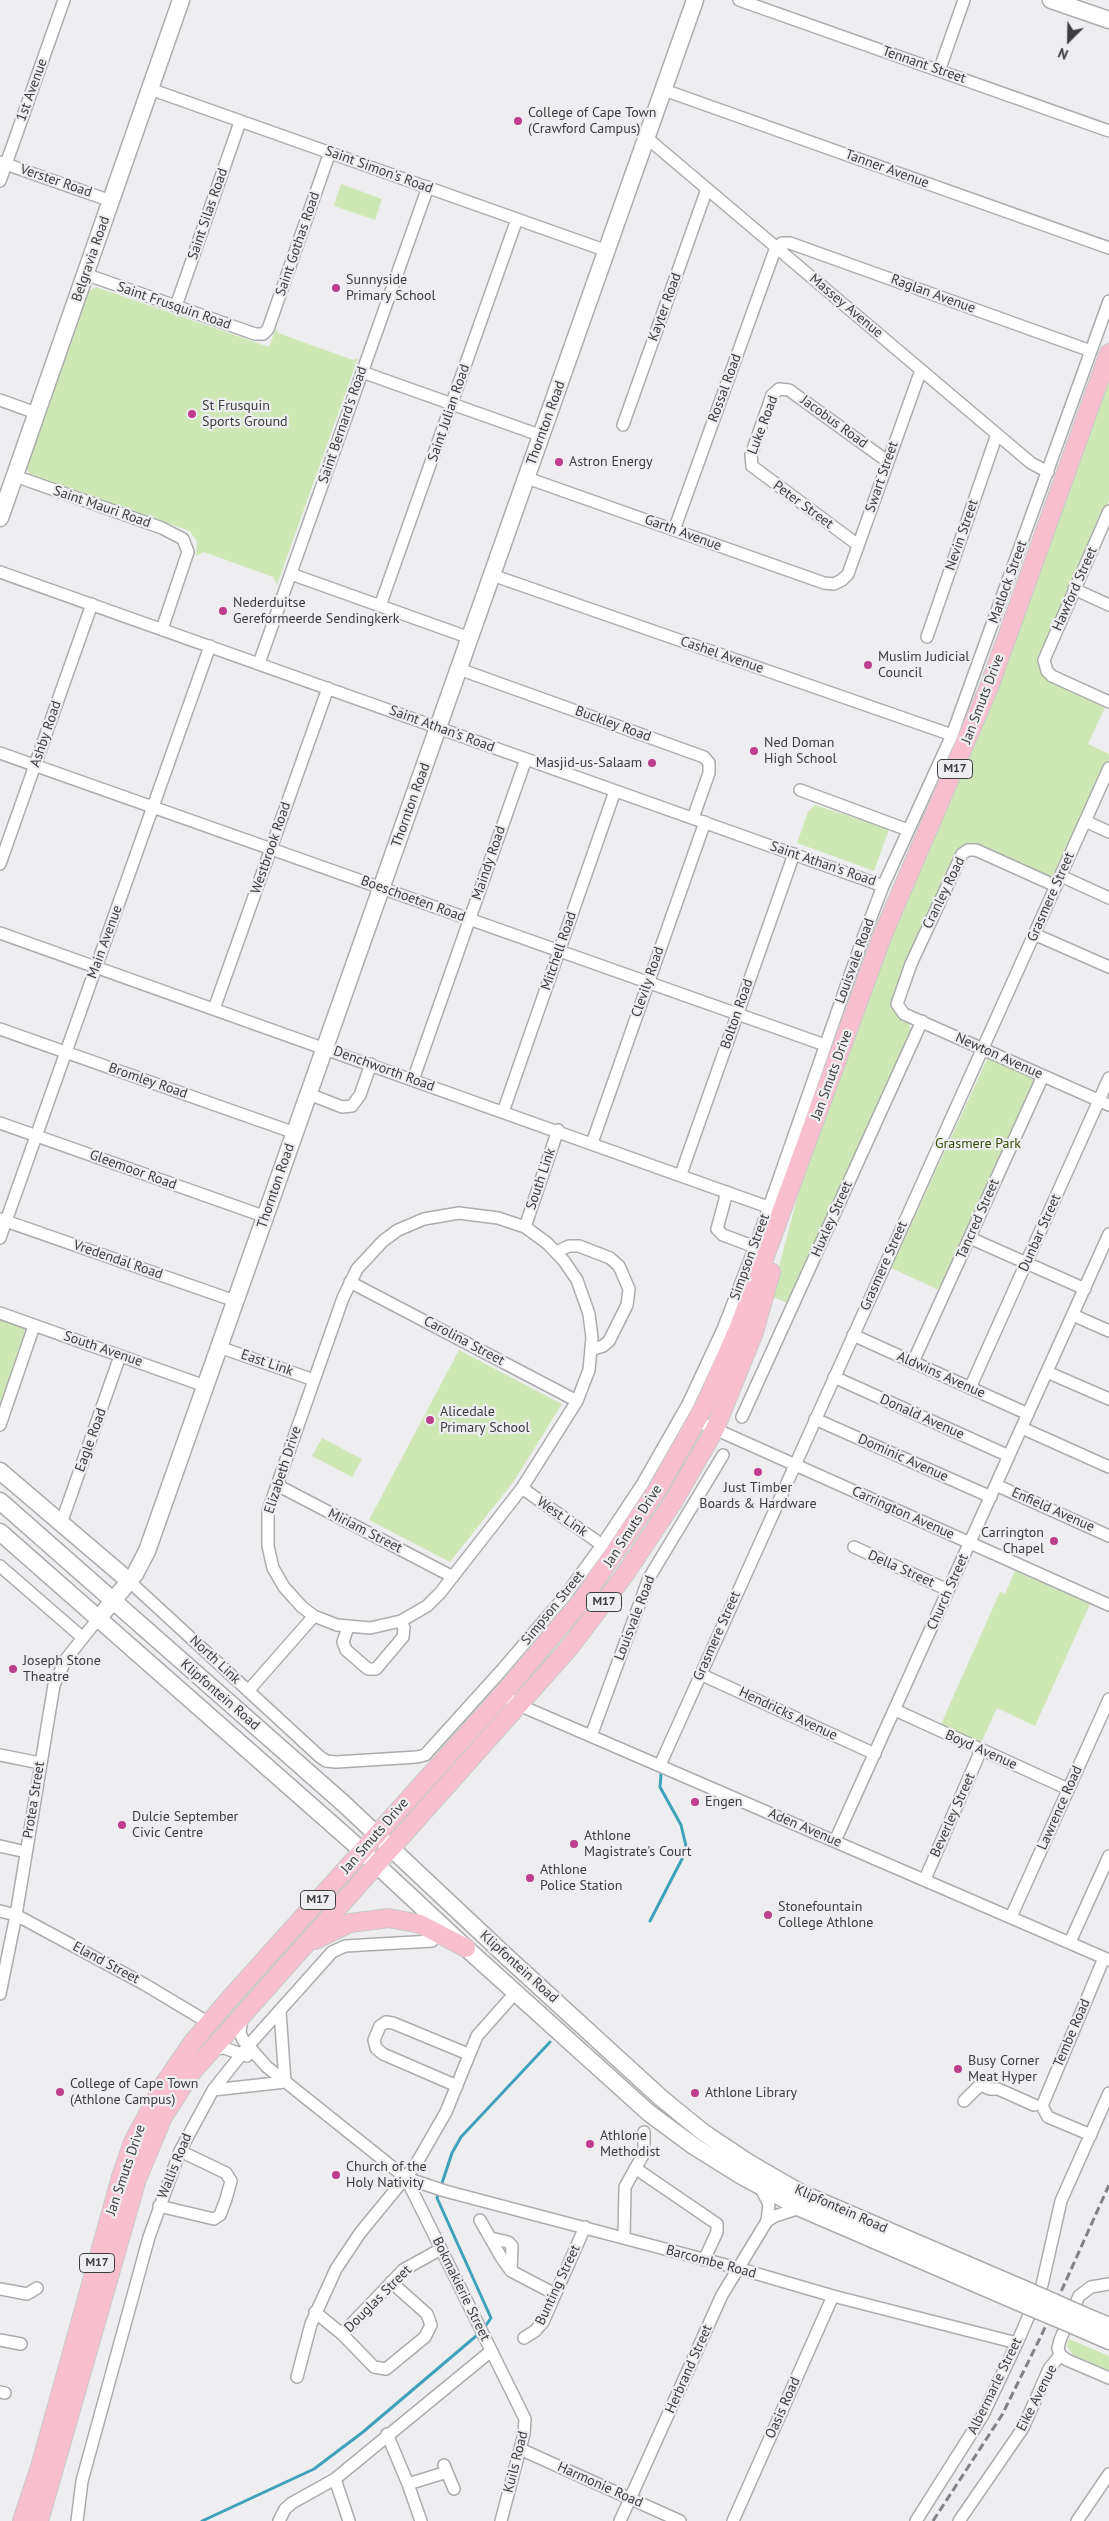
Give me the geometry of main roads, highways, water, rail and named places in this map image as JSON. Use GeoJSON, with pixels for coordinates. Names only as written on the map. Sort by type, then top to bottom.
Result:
{"type":"FeatureCollection","features":[{"type":"Feature","properties":{"kind":"main road","name":"Belgravia Road"},"geometry":{"type":"LineString","coordinates":[[0,518],[180,0]]}},
{"type":"Feature","properties":{"kind":"main road","name":"Thornton Road"},"geometry":{"type":"LineString","coordinates":[[98,1619],[143,1561],[695,0]]}},
{"type":"Feature","properties":{"kind":"main road"},"geometry":{"type":"LineString","coordinates":[[1051,0],[1109,20]]}},
{"type":"Feature","properties":{"kind":"main road","name":"Jan Smuts Drive"},"geometry":{"type":"LineString","coordinates":[[22,2521],[40,2467],[121,2177],[133,2142],[164,2084],[183,2055],[209,2023],[547,1643],[609,1563],[659,1487],[698,1421],[736,1336],[788,1193],[794,1182],[883,934],[988,687],[1109,353]]}},
{"type":"Feature","properties":{"kind":"main road","name":"Jan Smuts Drive"},"geometry":{"type":"LineString","coordinates":[[40,2521],[137,2179],[150,2144],[178,2092],[212,2049],[519,1705],[568,1648],[623,1576],[673,1502],[715,1429],[754,1332],[794,1195],[794,1182]]}},
{"type":"Feature","properties":{"kind":"main road"},"geometry":{"type":"LineString","coordinates":[[0,1471],[58,1523],[129,1581]]}},
{"type":"Feature","properties":{"kind":"main road","name":"Klipfontein Road"},"geometry":{"type":"LineString","coordinates":[[0,1501],[376,1833],[558,2003],[660,2096],[704,2133],[749,2164],[801,2193],[1080,2321],[1109,2341]]}},
{"type":"Feature","properties":{"kind":"main road","name":"Klipfontein Road"},"geometry":{"type":"LineString","coordinates":[[0,1532],[362,1850],[466,1948],[649,2112],[695,2147],[760,2187],[800,2208],[1021,2295]]}},
{"type":"Feature","properties":{"kind":"main road"},"geometry":{"type":"LineString","coordinates":[[300,1951],[332,1931],[350,1923],[376,1918],[405,1920],[420,1924],[466,1948]]}},
{"type":"Feature","properties":{"kind":"main road","name":"Klipfontein Road"},"geometry":{"type":"LineString","coordinates":[[1080,2321],[1109,2326]]}},
{"type":"Feature","properties":{"kind":"waterway"},"geometry":{"type":"LineString","coordinates":[[650,1921],[683,1857],[686,1846],[681,1825],[660,1787],[661,1774]]}},
{"type":"Feature","properties":{"kind":"waterway"},"geometry":{"type":"LineString","coordinates":[[202,2521],[314,2469],[363,2432],[482,2331],[491,2318],[437,2198],[452,2153],[461,2137],[550,2042]]}},
{"type":"Feature","properties":{"kind":"railway"},"geometry":{"type":"LineString","coordinates":[[933,2521],[1002,2415],[1042,2334],[1109,2185]]}},
{"type":"Feature","properties":{"kind":"place","name":"College of Cape Town (Crawford Campus)"},"geometry":{"type":"Point","coordinates":[518,121]}},
{"type":"Feature","properties":{"kind":"place","name":"Sunnyside Primary School"},"geometry":{"type":"Point","coordinates":[336,288]}},
{"type":"Feature","properties":{"kind":"place","name":"St Frusquin Sports Ground"},"geometry":{"type":"Point","coordinates":[192,414]}},
{"type":"Feature","properties":{"kind":"place","name":"Astron Energy"},"geometry":{"type":"Point","coordinates":[559,462]}},
{"type":"Feature","properties":{"kind":"place","name":"Nederduitse Gereformeerde Sendingkerk"},"geometry":{"type":"Point","coordinates":[223,611]}},
{"type":"Feature","properties":{"kind":"place","name":"Muslim Judicial Council"},"geometry":{"type":"Point","coordinates":[868,665]}},
{"type":"Feature","properties":{"kind":"place","name":"Ned Doman High School"},"geometry":{"type":"Point","coordinates":[754,751]}},
{"type":"Feature","properties":{"kind":"place","name":"Masjid-us-Salaam"},"geometry":{"type":"Point","coordinates":[652,763]}},
{"type":"Feature","properties":{"kind":"place","name":"Alicedale Primary School"},"geometry":{"type":"Point","coordinates":[430,1420]}},
{"type":"Feature","properties":{"kind":"place","name":"Just Timber Boards & Hardware"},"geometry":{"type":"Point","coordinates":[758,1472]}},
{"type":"Feature","properties":{"kind":"place","name":"Carrington Chapel"},"geometry":{"type":"Point","coordinates":[1054,1541]}},
{"type":"Feature","properties":{"kind":"place","name":"Joseph Stone Theatre"},"geometry":{"type":"Point","coordinates":[13,1669]}},
{"type":"Feature","properties":{"kind":"place","name":"Engen"},"geometry":{"type":"Point","coordinates":[695,1802]}},
{"type":"Feature","properties":{"kind":"place","name":"Dulcie September Civic Centre"},"geometry":{"type":"Point","coordinates":[122,1825]}},
{"type":"Feature","properties":{"kind":"place","name":"Athlone Magistrate's Court"},"geometry":{"type":"Point","coordinates":[574,1844]}},
{"type":"Feature","properties":{"kind":"place","name":"Athlone Police Station"},"geometry":{"type":"Point","coordinates":[530,1878]}},
{"type":"Feature","properties":{"kind":"place","name":"Stonefountain College Athlone"},"geometry":{"type":"Point","coordinates":[768,1915]}},
{"type":"Feature","properties":{"kind":"place","name":"Busy Corner Meat Hyper"},"geometry":{"type":"Point","coordinates":[958,2069]}},
{"type":"Feature","properties":{"kind":"place","name":"College of Cape Town (Athlone Campus)"},"geometry":{"type":"Point","coordinates":[60,2092]}},
{"type":"Feature","properties":{"kind":"place","name":"Athlone Library"},"geometry":{"type":"Point","coordinates":[695,2093]}},
{"type":"Feature","properties":{"kind":"place","name":"Athlone Methodist"},"geometry":{"type":"Point","coordinates":[590,2144]}},
{"type":"Feature","properties":{"kind":"place","name":"Church of the Holy Nativity"},"geometry":{"type":"Point","coordinates":[336,2175]}},
{"type":"Feature","properties":{"kind":"park label","name":"Grasmere Park"},"geometry":{"type":"Point","coordinates":[978,1144]}}]}
